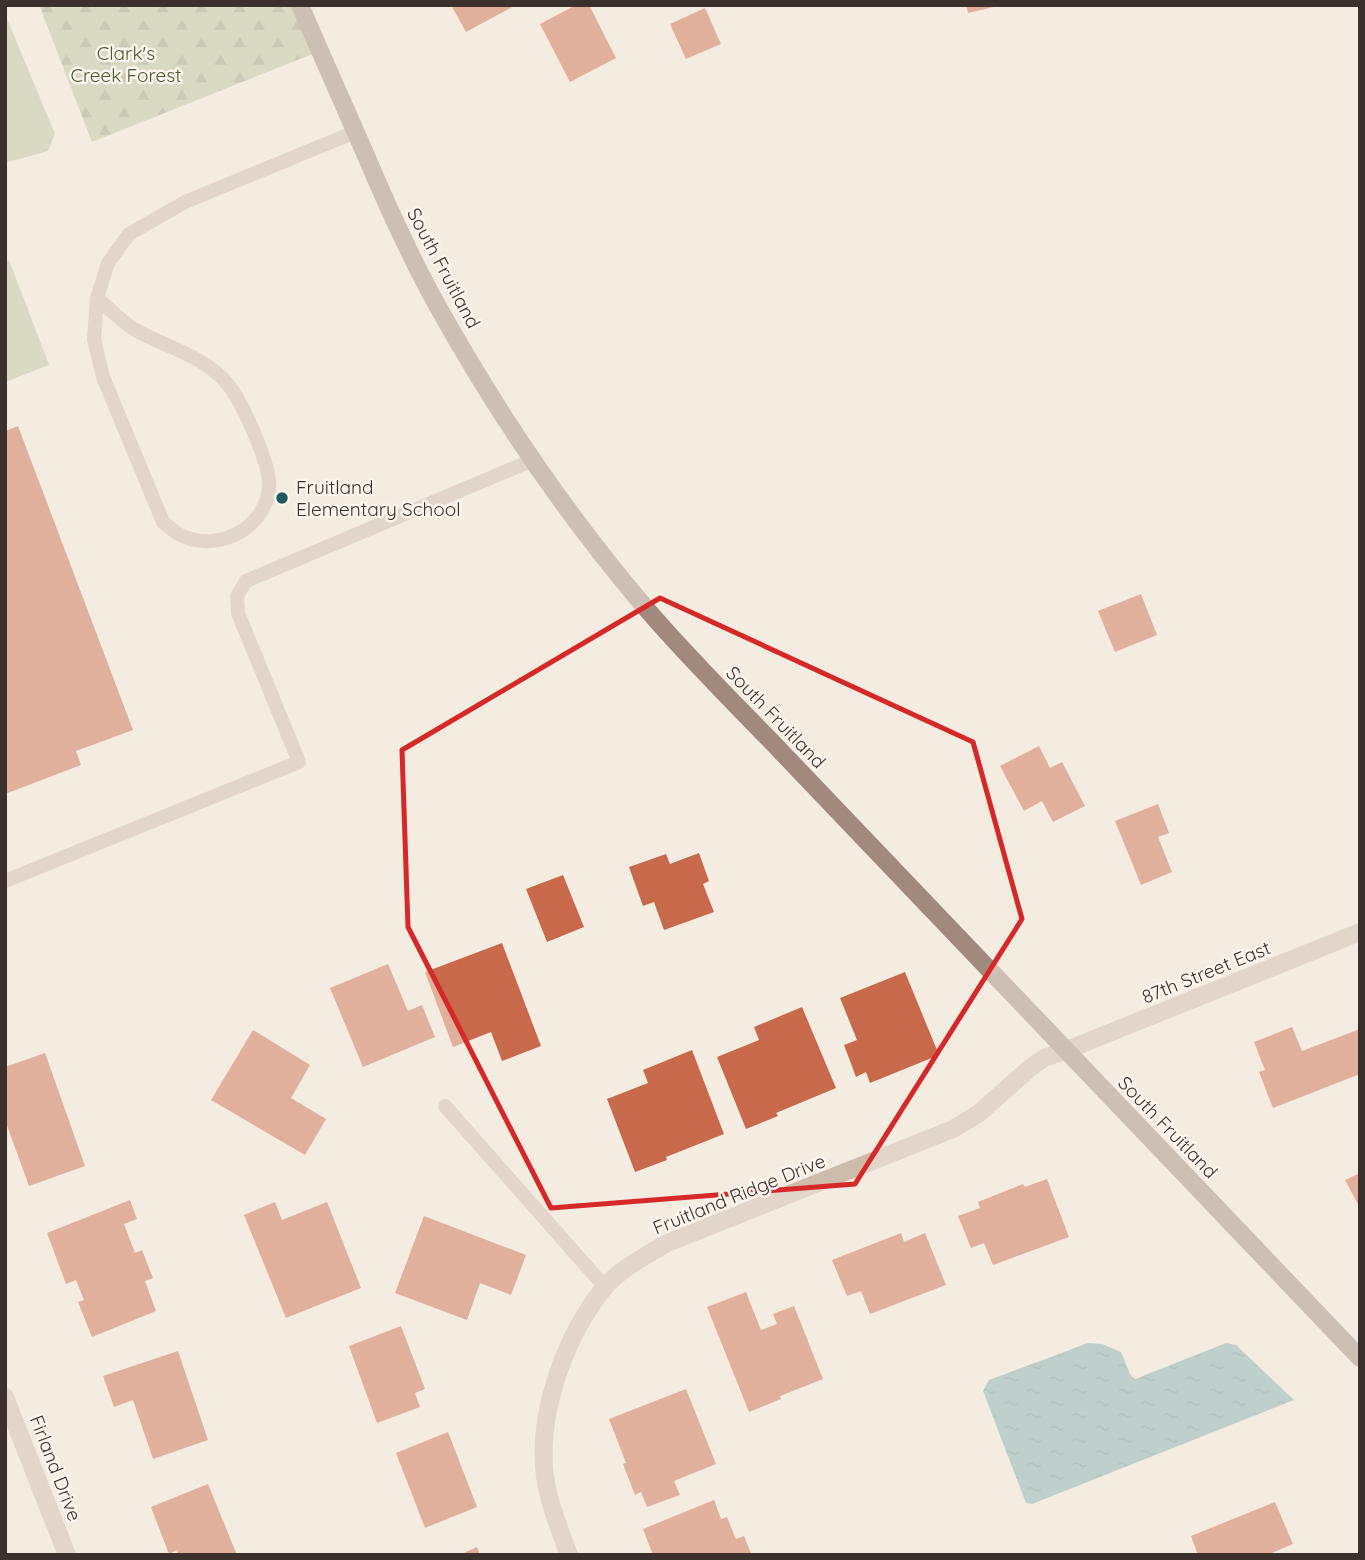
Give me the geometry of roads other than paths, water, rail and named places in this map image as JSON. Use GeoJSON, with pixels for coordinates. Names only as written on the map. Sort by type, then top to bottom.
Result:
{"type":"FeatureCollection","features":[{"type":"Feature","properties":{"kind":"street","name":"South Fruitland"},"geometry":{"type":"LineString","coordinates":[[300,5],[394,222],[436,304],[482,383],[587,535],[706,676],[781,751],[1360,1359]]}},
{"type":"Feature","properties":{"kind":"street","name":"87th Street East"},"geometry":{"type":"LineString","coordinates":[[1067,1051],[1360,932]]}},
{"type":"Feature","properties":{"kind":"street","name":"Fruitland Ridge Drive"},"geometry":{"type":"LineString","coordinates":[[569,1555],[555,1520],[544,1469],[545,1428],[559,1371],[580,1324],[605,1287],[631,1265],[665,1244],[953,1129],[978,1114],[1044,1058],[1067,1051]]}},
{"type":"Feature","properties":{"kind":"street","name":"Firland Drive"},"geometry":{"type":"LineString","coordinates":[[5,1397],[67,1555]]}},
{"type":"Feature","properties":{"kind":"lane"},"geometry":{"type":"LineString","coordinates":[[97,298],[133,328],[208,365],[226,382],[239,402],[265,464],[269,487],[263,508],[252,525],[234,536],[209,541],[183,537],[163,522],[103,377],[94,339],[97,298],[108,263],[129,234],[185,202],[355,132]]}},
{"type":"Feature","properties":{"kind":"lane"},"geometry":{"type":"LineString","coordinates":[[5,881],[299,762],[238,613],[237,596],[246,581],[533,460]]}},
{"type":"Feature","properties":{"kind":"lane"},"geometry":{"type":"LineString","coordinates":[[445,1106],[605,1287]]}},
{"type":"Feature","properties":{"kind":"water"},"geometry":{"type":"Polygon","coordinates":[[[1088,1343],[1102,1344],[1121,1352],[1130,1374],[1135,1379],[1226,1343],[1236,1345],[1294,1400],[1032,1504],[1026,1503],[983,1391],[989,1380],[1088,1343]]]}},
{"type":"Feature","properties":{"kind":"place","name":"Fruitland Elementary School"},"geometry":{"type":"Point","coordinates":[282,498]}},
{"type":"Feature","properties":{"kind":"park label","name":"Clark's Creek Forest"},"geometry":{"type":"Point","coordinates":[126,64]}}]}
